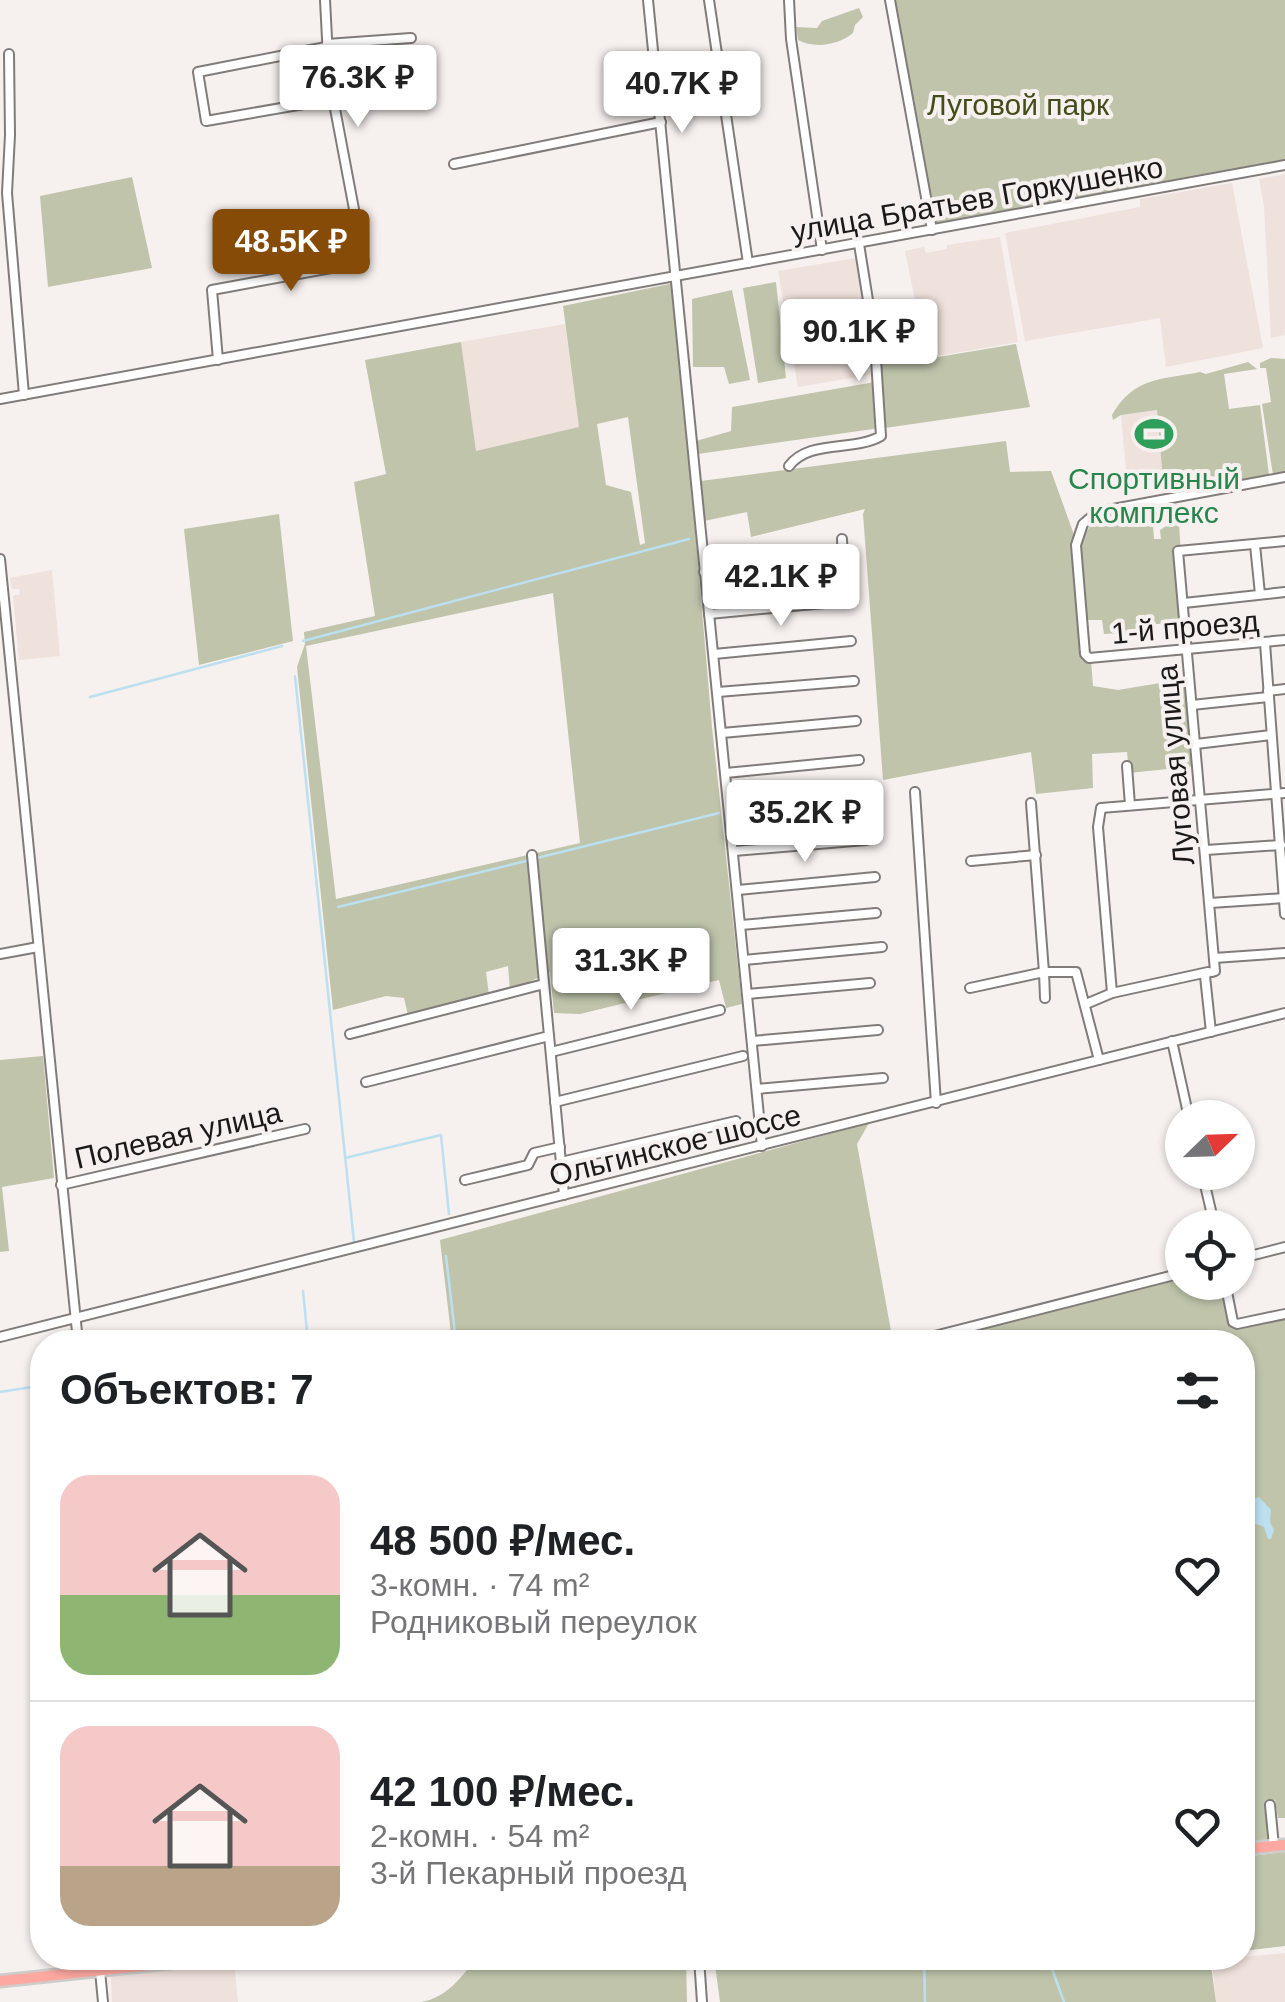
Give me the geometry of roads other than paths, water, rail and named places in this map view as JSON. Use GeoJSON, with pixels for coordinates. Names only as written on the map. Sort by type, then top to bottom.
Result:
{"type":"FeatureCollection","features":[{"type":"Feature","properties":{"kind":"main road"},"geometry":{"type":"LineString","coordinates":[[1255,1848],[1280,1845]]}},
{"type":"Feature","properties":{"kind":"main road"},"geometry":{"type":"LineString","coordinates":[[0,1981],[100,1970]]}},
{"type":"Feature","properties":{"kind":"street"},"geometry":{"type":"LineString","coordinates":[[218,360],[212,290],[364,262],[333,99],[326,46],[326,0]]}},
{"type":"Feature","properties":{"kind":"street"},"geometry":{"type":"LineString","coordinates":[[648,0],[762,1146]]}},
{"type":"Feature","properties":{"kind":"street"},"geometry":{"type":"LineString","coordinates":[[709,0],[748,264]]}},
{"type":"Feature","properties":{"kind":"street"},"geometry":{"type":"LineString","coordinates":[[789,0],[791,39],[822,250]]}},
{"type":"Feature","properties":{"kind":"street"},"geometry":{"type":"LineString","coordinates":[[890,0],[932,230]]}},
{"type":"Feature","properties":{"kind":"street"},"geometry":{"type":"LineString","coordinates":[[333,99],[206,121],[198,72],[326,46],[411,38]]}},
{"type":"Feature","properties":{"kind":"street"},"geometry":{"type":"LineString","coordinates":[[9,54],[7,193],[24,395]]}},
{"type":"Feature","properties":{"kind":"street"},"geometry":{"type":"LineString","coordinates":[[454,164],[661,122]]}},
{"type":"Feature","properties":{"kind":"street","name":"улица Братьев Горкушенко"},"geometry":{"type":"LineString","coordinates":[[0,399],[1285,165]]}},
{"type":"Feature","properties":{"kind":"street"},"geometry":{"type":"LineString","coordinates":[[789,466],[804,452],[868,442],[881,436],[875,344],[858,244]]}},
{"type":"Feature","properties":{"kind":"street","name":"1-й проезд"},"geometry":{"type":"LineString","coordinates":[[1285,478],[1097,512],[1078,534],[1076,545],[1085,654],[1089,658],[1285,640]]}},
{"type":"Feature","properties":{"kind":"street"},"geometry":{"type":"LineString","coordinates":[[704,572],[843,558],[842,539]]}},
{"type":"Feature","properties":{"kind":"street"},"geometry":{"type":"LineString","coordinates":[[1260,594],[1254,545],[1285,541]]}},
{"type":"Feature","properties":{"kind":"street","name":"Луговая улица"},"geometry":{"type":"LineString","coordinates":[[1211,1032],[1205,976],[1215,970],[1178,551],[1254,545]]}},
{"type":"Feature","properties":{"kind":"street"},"geometry":{"type":"LineString","coordinates":[[0,559],[77,1330]]}},
{"type":"Feature","properties":{"kind":"street"},"geometry":{"type":"LineString","coordinates":[[1184,602],[1285,592]]}},
{"type":"Feature","properties":{"kind":"street"},"geometry":{"type":"LineString","coordinates":[[709,614],[846,601]]}},
{"type":"Feature","properties":{"kind":"street"},"geometry":{"type":"LineString","coordinates":[[714,654],[852,641]]}},
{"type":"Feature","properties":{"kind":"street"},"geometry":{"type":"LineString","coordinates":[[1265,642],[1271,735],[1280,794],[1285,914]]}},
{"type":"Feature","properties":{"kind":"street"},"geometry":{"type":"LineString","coordinates":[[718,692],[854,681]]}},
{"type":"Feature","properties":{"kind":"street"},"geometry":{"type":"LineString","coordinates":[[1192,705],[1285,689]]}},
{"type":"Feature","properties":{"kind":"street"},"geometry":{"type":"LineString","coordinates":[[722,733],[856,721]]}},
{"type":"Feature","properties":{"kind":"street"},"geometry":{"type":"LineString","coordinates":[[1196,744],[1271,735]]}},
{"type":"Feature","properties":{"kind":"street"},"geometry":{"type":"LineString","coordinates":[[726,773],[859,760]]}},
{"type":"Feature","properties":{"kind":"street"},"geometry":{"type":"LineString","coordinates":[[1127,766],[1130,805]]}},
{"type":"Feature","properties":{"kind":"street"},"geometry":{"type":"LineString","coordinates":[[915,792],[936,1103]]}},
{"type":"Feature","properties":{"kind":"street"},"geometry":{"type":"LineString","coordinates":[[1112,994],[1099,812],[1104,807],[1280,794]]}},
{"type":"Feature","properties":{"kind":"street"},"geometry":{"type":"LineString","coordinates":[[730,811],[863,798]]}},
{"type":"Feature","properties":{"kind":"street"},"geometry":{"type":"LineString","coordinates":[[1032,803],[1045,998]]}},
{"type":"Feature","properties":{"kind":"street"},"geometry":{"type":"LineString","coordinates":[[734,851],[866,840]]}},
{"type":"Feature","properties":{"kind":"street"},"geometry":{"type":"LineString","coordinates":[[1206,850],[1282,845]]}},
{"type":"Feature","properties":{"kind":"street"},"geometry":{"type":"LineString","coordinates":[[532,854],[564,1196]]}},
{"type":"Feature","properties":{"kind":"street"},"geometry":{"type":"LineString","coordinates":[[971,861],[1036,855]]}},
{"type":"Feature","properties":{"kind":"street"},"geometry":{"type":"LineString","coordinates":[[738,890],[875,877]]}},
{"type":"Feature","properties":{"kind":"street"},"geometry":{"type":"LineString","coordinates":[[1210,904],[1284,898]]}},
{"type":"Feature","properties":{"kind":"street"},"geometry":{"type":"LineString","coordinates":[[741,925],[876,913]]}},
{"type":"Feature","properties":{"kind":"street"},"geometry":{"type":"LineString","coordinates":[[0,954],[38,947]]}},
{"type":"Feature","properties":{"kind":"street"},"geometry":{"type":"LineString","coordinates":[[744,960],[882,947]]}},
{"type":"Feature","properties":{"kind":"street"},"geometry":{"type":"LineString","coordinates":[[1214,958],[1285,953]]}},
{"type":"Feature","properties":{"kind":"street"},"geometry":{"type":"LineString","coordinates":[[970,988],[1044,972],[1073,970],[1086,1004],[1099,1060]]}},
{"type":"Feature","properties":{"kind":"street"},"geometry":{"type":"LineString","coordinates":[[1086,1004],[1112,994],[1210,972]]}},
{"type":"Feature","properties":{"kind":"street"},"geometry":{"type":"LineString","coordinates":[[748,994],[870,983]]}},
{"type":"Feature","properties":{"kind":"street"},"geometry":{"type":"LineString","coordinates":[[350,1034],[544,984]]}},
{"type":"Feature","properties":{"kind":"street"},"geometry":{"type":"LineString","coordinates":[[551,1052],[720,1010]]}},
{"type":"Feature","properties":{"kind":"street","name":"Ольгинское шоссе"},"geometry":{"type":"LineString","coordinates":[[0,1337],[1285,1014]]}},
{"type":"Feature","properties":{"kind":"street"},"geometry":{"type":"LineString","coordinates":[[752,1041],[878,1030]]}},
{"type":"Feature","properties":{"kind":"street"},"geometry":{"type":"LineString","coordinates":[[366,1082],[549,1036]]}},
{"type":"Feature","properties":{"kind":"street"},"geometry":{"type":"LineString","coordinates":[[1172,1041],[1185,1100]]}},
{"type":"Feature","properties":{"kind":"street"},"geometry":{"type":"LineString","coordinates":[[555,1102],[743,1056]]}},
{"type":"Feature","properties":{"kind":"street"},"geometry":{"type":"LineString","coordinates":[[757,1089],[883,1078]]}},
{"type":"Feature","properties":{"kind":"street"},"geometry":{"type":"LineString","coordinates":[[562,1162],[736,1120]]}},
{"type":"Feature","properties":{"kind":"street","name":"Полевая улица"},"geometry":{"type":"LineString","coordinates":[[62,1185],[306,1129]]}},
{"type":"Feature","properties":{"kind":"street"},"geometry":{"type":"LineString","coordinates":[[465,1180],[528,1165],[534,1153],[560,1147]]}},
{"type":"Feature","properties":{"kind":"street"},"geometry":{"type":"LineString","coordinates":[[1255,1254],[1285,1248]]}},
{"type":"Feature","properties":{"kind":"street"},"geometry":{"type":"LineString","coordinates":[[958,1330],[1165,1277]]}},
{"type":"Feature","properties":{"kind":"street"},"geometry":{"type":"LineString","coordinates":[[1229,1300],[1233,1322],[1237,1324],[1285,1314]]}},
{"type":"Feature","properties":{"kind":"street"},"geometry":{"type":"LineString","coordinates":[[1270,1805],[1280,1845]]}},
{"type":"Feature","properties":{"kind":"street"},"geometry":{"type":"LineString","coordinates":[[100,1970],[103,2002]]}},
{"type":"Feature","properties":{"kind":"street"},"geometry":{"type":"LineString","coordinates":[[698,1970],[699,2002]]}},
{"type":"Feature","properties":{"kind":"water"},"geometry":{"type":"Polygon","coordinates":[[[1259,1497],[1271,1510],[1271,1539],[1264,1527],[1255,1524],[1255,1498],[1259,1497]]]}},
{"type":"Feature","properties":{"kind":"waterway"},"geometry":{"type":"LineString","coordinates":[[303,641],[689,539]]}},
{"type":"Feature","properties":{"kind":"waterway"},"geometry":{"type":"LineString","coordinates":[[90,697],[282,646]]}},
{"type":"Feature","properties":{"kind":"waterway"},"geometry":{"type":"LineString","coordinates":[[295,676],[354,1242]]}},
{"type":"Feature","properties":{"kind":"waterway"},"geometry":{"type":"LineString","coordinates":[[537,858],[719,813]]}},
{"type":"Feature","properties":{"kind":"waterway"},"geometry":{"type":"LineString","coordinates":[[338,907],[526,861]]}},
{"type":"Feature","properties":{"kind":"waterway"},"geometry":{"type":"LineString","coordinates":[[345,1158],[441,1135],[449,1214]]}},
{"type":"Feature","properties":{"kind":"waterway"},"geometry":{"type":"LineString","coordinates":[[446,1256],[455,1330]]}},
{"type":"Feature","properties":{"kind":"waterway"},"geometry":{"type":"LineString","coordinates":[[303,1291],[307,1330]]}},
{"type":"Feature","properties":{"kind":"waterway"},"geometry":{"type":"LineString","coordinates":[[0,1392],[30,1387]]}},
{"type":"Feature","properties":{"kind":"waterway"},"geometry":{"type":"LineString","coordinates":[[924,1970],[925,2002]]}},
{"type":"Feature","properties":{"kind":"waterway"},"geometry":{"type":"LineString","coordinates":[[1052,1970],[1064,2002]]}},
{"type":"Feature","properties":{"kind":"place","name":"Спортивный комплекс"},"geometry":{"type":"Point","coordinates":[1154,434]}},
{"type":"Feature","properties":{"kind":"park label","name":"Луговой парк"},"geometry":{"type":"Point","coordinates":[1018,104]}}]}
